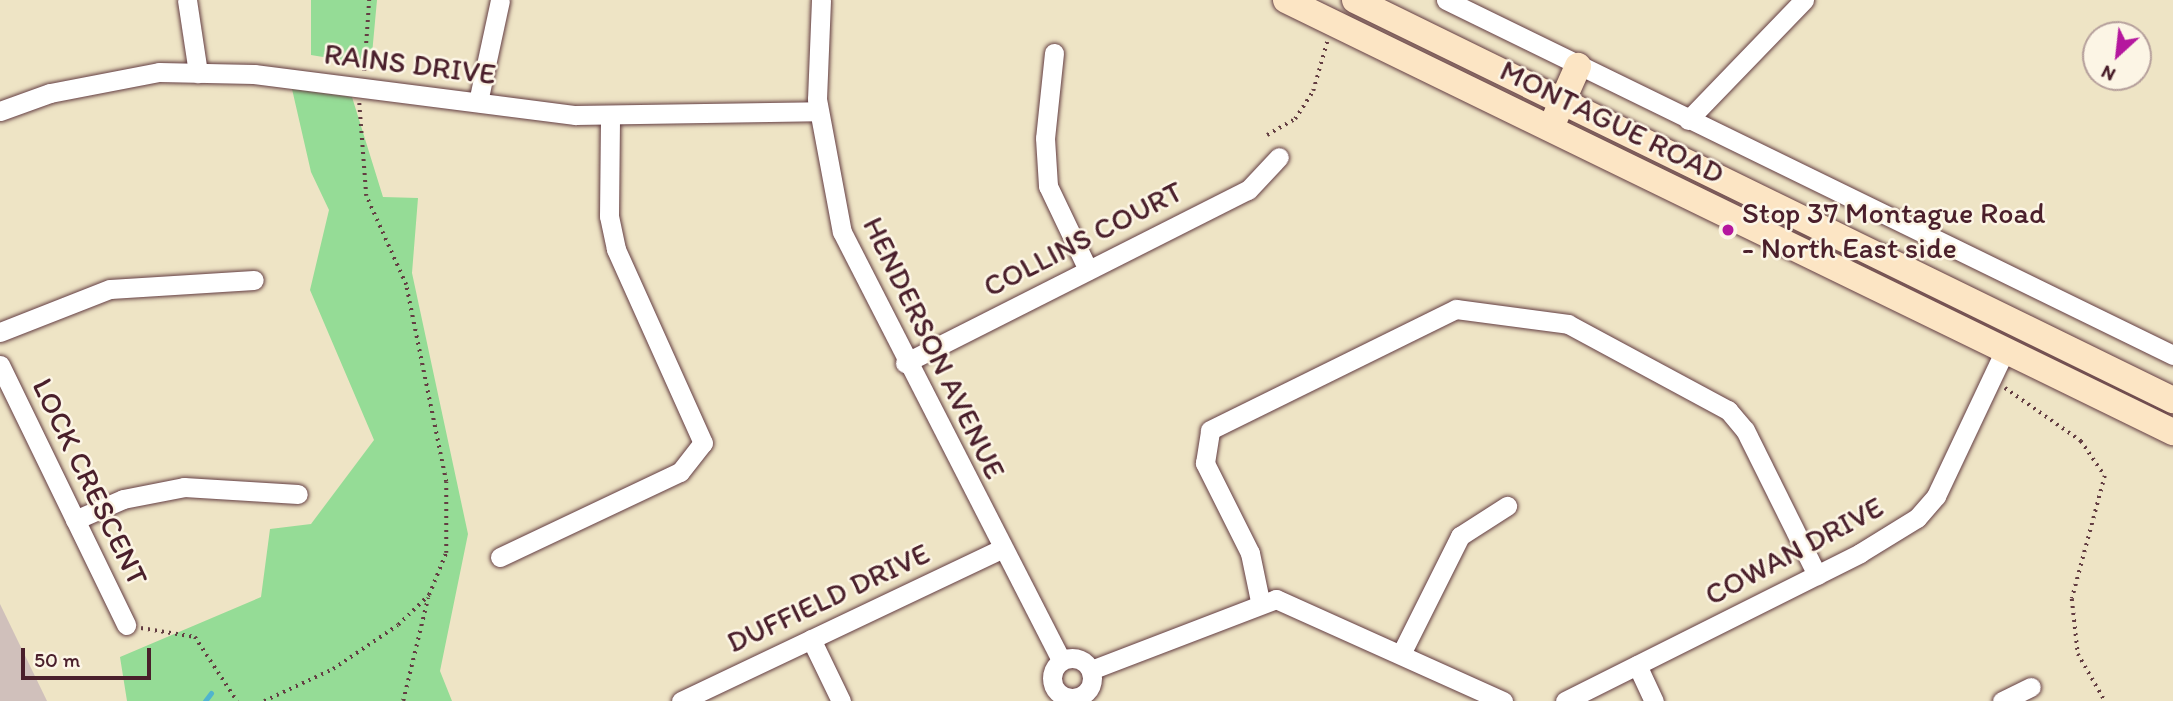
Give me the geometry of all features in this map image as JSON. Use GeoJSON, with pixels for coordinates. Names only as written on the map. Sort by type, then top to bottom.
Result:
{"type":"FeatureCollection","features":[{"type":"Feature","properties":{"kind":"main road","name":"MONTAGUE ROAD"},"geometry":{"type":"LineString","coordinates":[[1286,0],[2173,432]]}},
{"type":"Feature","properties":{"kind":"main road","name":"MONTAGUE ROAD"},"geometry":{"type":"LineString","coordinates":[[1354,0],[2173,400]]}},
{"type":"Feature","properties":{"kind":"main road"},"geometry":{"type":"LineString","coordinates":[[1550,129],[1578,66]]}},
{"type":"Feature","properties":{"kind":"main road"},"geometry":{"type":"LineString","coordinates":[[2005,350],[2018,324]]}},
{"type":"Feature","properties":{"kind":"street"},"geometry":{"type":"LineString","coordinates":[[187,0],[198,73]]}},
{"type":"Feature","properties":{"kind":"street"},"geometry":{"type":"LineString","coordinates":[[478,102],[500,0]]}},
{"type":"Feature","properties":{"kind":"street","name":"HENDERSON AVENUE"},"geometry":{"type":"LineString","coordinates":[[821,0],[818,111],[842,232],[905,363],[1062,660]]}},
{"type":"Feature","properties":{"kind":"street"},"geometry":{"type":"LineString","coordinates":[[1447,0],[2173,355]]}},
{"type":"Feature","properties":{"kind":"street"},"geometry":{"type":"LineString","coordinates":[[1688,120],[1804,0]]}},
{"type":"Feature","properties":{"kind":"street"},"geometry":{"type":"LineString","coordinates":[[1054,53],[1045,138],[1048,186],[1088,270]]}},
{"type":"Feature","properties":{"kind":"street","name":"RAINS DRIVE"},"geometry":{"type":"LineString","coordinates":[[0,111],[111,80],[198,73],[361,87],[610,117],[818,111]]}},
{"type":"Feature","properties":{"kind":"street"},"geometry":{"type":"LineString","coordinates":[[500,557],[680,471],[703,443],[704,432],[635,303],[616,249],[609,216],[610,117]]}},
{"type":"Feature","properties":{"kind":"street","name":"COLLINS COURT"},"geometry":{"type":"LineString","coordinates":[[905,363],[1248,190],[1279,157]]}},
{"type":"Feature","properties":{"kind":"street"},"geometry":{"type":"LineString","coordinates":[[0,332],[27,316],[110,289],[254,280]]}},
{"type":"Feature","properties":{"kind":"street"},"geometry":{"type":"LineString","coordinates":[[1260,601],[1250,553],[1205,463],[1210,430],[1456,309],[1568,324],[1728,410],[1745,430],[1817,575]]}},
{"type":"Feature","properties":{"kind":"street","name":"COWAN DRIVE"},"geometry":{"type":"LineString","coordinates":[[1565,701],[1817,575],[1904,528],[1927,506],[2005,350]]}},
{"type":"Feature","properties":{"kind":"street","name":"LOCK CRESCENT"},"geometry":{"type":"LineString","coordinates":[[0,365],[126,625]]}},
{"type":"Feature","properties":{"kind":"street"},"geometry":{"type":"LineString","coordinates":[[75,520],[123,499],[184,487],[298,494]]}},
{"type":"Feature","properties":{"kind":"street"},"geometry":{"type":"LineString","coordinates":[[1402,652],[1460,536],[1507,506]]}},
{"type":"Feature","properties":{"kind":"street","name":"DUFFIELD DRIVE"},"geometry":{"type":"LineString","coordinates":[[681,701],[1001,549]]}},
{"type":"Feature","properties":{"kind":"street"},"geometry":{"type":"LineString","coordinates":[[1091,670],[1260,601],[1291,602],[1503,701]]}},
{"type":"Feature","properties":{"kind":"street"},"geometry":{"type":"LineString","coordinates":[[811,639],[841,701]]}},
{"type":"Feature","properties":{"kind":"street"},"geometry":{"type":"LineString","coordinates":[[1062,660],[1082,660],[1091,670],[1090,688],[1079,699],[1063,696],[1053,685],[1062,660]]}},
{"type":"Feature","properties":{"kind":"street"},"geometry":{"type":"LineString","coordinates":[[1637,665],[1654,701]]}},
{"type":"Feature","properties":{"kind":"street"},"geometry":{"type":"LineString","coordinates":[[2002,701],[2031,687]]}},
{"type":"Feature","properties":{"kind":"path"},"geometry":{"type":"LineString","coordinates":[[369,0],[357,120],[366,196],[406,285],[446,482],[446,553],[429,595],[403,701]]}},
{"type":"Feature","properties":{"kind":"path"},"geometry":{"type":"LineString","coordinates":[[1267,135],[1295,118],[1313,91],[1328,39]]}},
{"type":"Feature","properties":{"kind":"path"},"geometry":{"type":"LineString","coordinates":[[1991,379],[2081,441],[2105,476],[2072,599],[2078,654],[2105,701]]}},
{"type":"Feature","properties":{"kind":"path"},"geometry":{"type":"LineString","coordinates":[[264,701],[333,669],[398,625],[429,595]]}},
{"type":"Feature","properties":{"kind":"path"},"geometry":{"type":"LineString","coordinates":[[126,625],[195,638],[237,701]]}},
{"type":"Feature","properties":{"kind":"shaded area"},"geometry":{"type":"Polygon","coordinates":[[[0,604],[47,701],[0,701],[0,604]]]}},
{"type":"Feature","properties":{"kind":"green space"},"geometry":{"type":"Polygon","coordinates":[[[311,0],[377,0],[371,65],[311,55],[311,0]]]}},
{"type":"Feature","properties":{"kind":"green space"},"geometry":{"type":"Polygon","coordinates":[[[292,89],[352,97],[383,197],[418,198],[412,273],[468,534],[440,671],[452,701],[127,701],[120,657],[261,597],[270,529],[311,524],[374,440],[310,290],[329,210],[311,172],[292,89]]]}},
{"type":"Feature","properties":{"kind":"waterway"},"geometry":{"type":"LineString","coordinates":[[205,701],[211,693]]}},
{"type":"Feature","properties":{"kind":"place","name":"Stop 37 Montague Road - North East side"},"geometry":{"type":"Point","coordinates":[1728,230]}}]}
